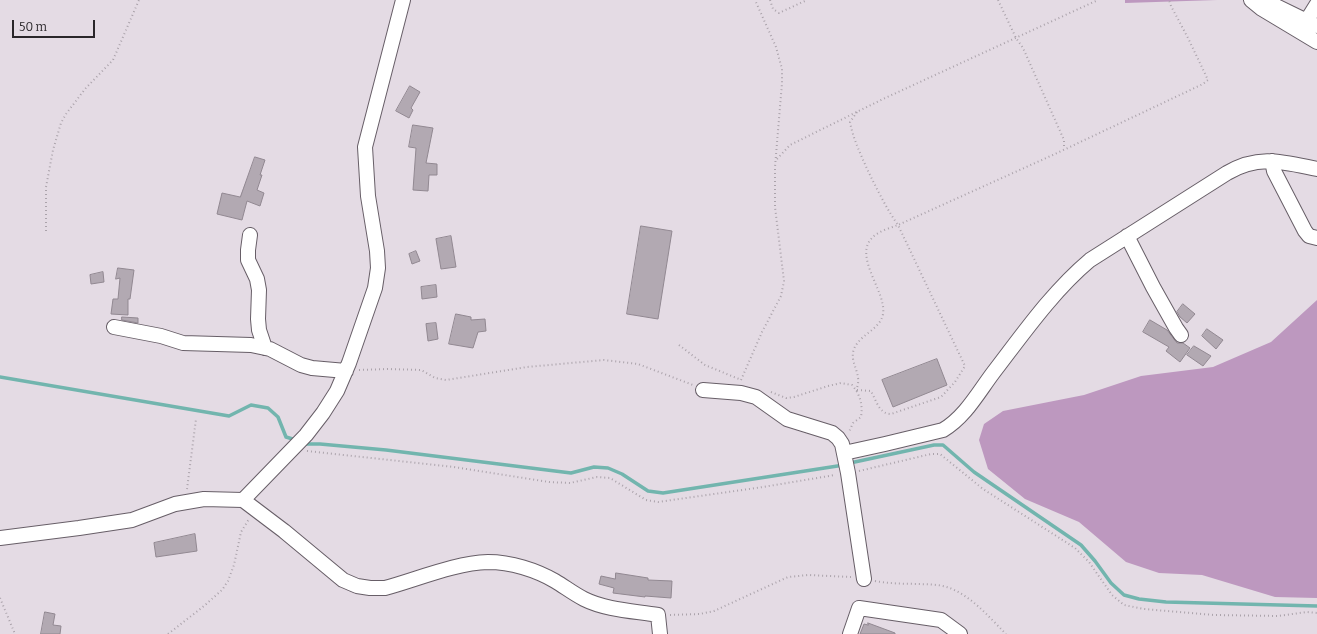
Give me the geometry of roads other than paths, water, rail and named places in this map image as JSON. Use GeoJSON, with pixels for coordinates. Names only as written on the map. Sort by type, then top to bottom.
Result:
{"type":"FeatureCollection","features":[{"type":"Feature","properties":{"kind":"street"},"geometry":{"type":"LineString","coordinates":[[243,500],[306,435],[323,413],[337,391],[346,371],[374,288],[378,268],[377,251],[368,196],[365,147],[403,0]]}},
{"type":"Feature","properties":{"kind":"street"},"geometry":{"type":"LineString","coordinates":[[1251,0],[1262,9],[1311,31]]}},
{"type":"Feature","properties":{"kind":"street"},"geometry":{"type":"LineString","coordinates":[[1269,0],[1311,31]]}},
{"type":"Feature","properties":{"kind":"street"},"geometry":{"type":"LineString","coordinates":[[1311,31],[1317,4]]}},
{"type":"Feature","properties":{"kind":"street"},"geometry":{"type":"LineString","coordinates":[[1272,160],[1274,171],[1305,231],[1309,236],[1317,238]]}},
{"type":"Feature","properties":{"kind":"street"},"geometry":{"type":"LineString","coordinates":[[848,452],[943,430],[950,426],[962,415],[1015,344],[1064,283],[1090,260],[1236,168],[1256,162],[1272,160],[1317,169]]}},
{"type":"Feature","properties":{"kind":"street"},"geometry":{"type":"LineString","coordinates":[[250,235],[248,260],[257,279],[259,290],[259,330],[265,348]]}},
{"type":"Feature","properties":{"kind":"street"},"geometry":{"type":"LineString","coordinates":[[1128,236],[1176,328],[1182,335]]}},
{"type":"Feature","properties":{"kind":"street"},"geometry":{"type":"LineString","coordinates":[[114,328],[161,336],[183,343],[251,345],[277,352],[301,365],[312,368],[346,371]]}},
{"type":"Feature","properties":{"kind":"street"},"geometry":{"type":"LineString","coordinates":[[703,390],[741,393],[756,397],[787,419],[832,433],[838,438],[848,452],[848,473],[864,579]]}},
{"type":"Feature","properties":{"kind":"street"},"geometry":{"type":"LineString","coordinates":[[0,538],[132,520],[175,504],[204,499],[243,500],[284,531],[343,580],[357,586],[385,588],[474,563],[503,563],[522,567],[542,574],[584,599],[595,603],[658,615],[660,634]]}},
{"type":"Feature","properties":{"kind":"street"},"geometry":{"type":"LineString","coordinates":[[850,634],[859,608],[942,620],[960,634]]}},
{"type":"Feature","properties":{"kind":"waterway"},"geometry":{"type":"LineString","coordinates":[[0,377],[229,416],[251,405],[268,408],[278,417],[286,437],[296,440]]}},
{"type":"Feature","properties":{"kind":"waterway"},"geometry":{"type":"LineString","coordinates":[[304,443],[386,450],[571,473],[594,467],[608,468],[622,474],[648,491],[663,493],[844,465]]}},
{"type":"Feature","properties":{"kind":"waterway"},"geometry":{"type":"LineString","coordinates":[[850,463],[934,445],[943,445],[974,472],[1081,545],[1111,583],[1124,595],[1139,599],[1166,602],[1317,606]]}}]}
